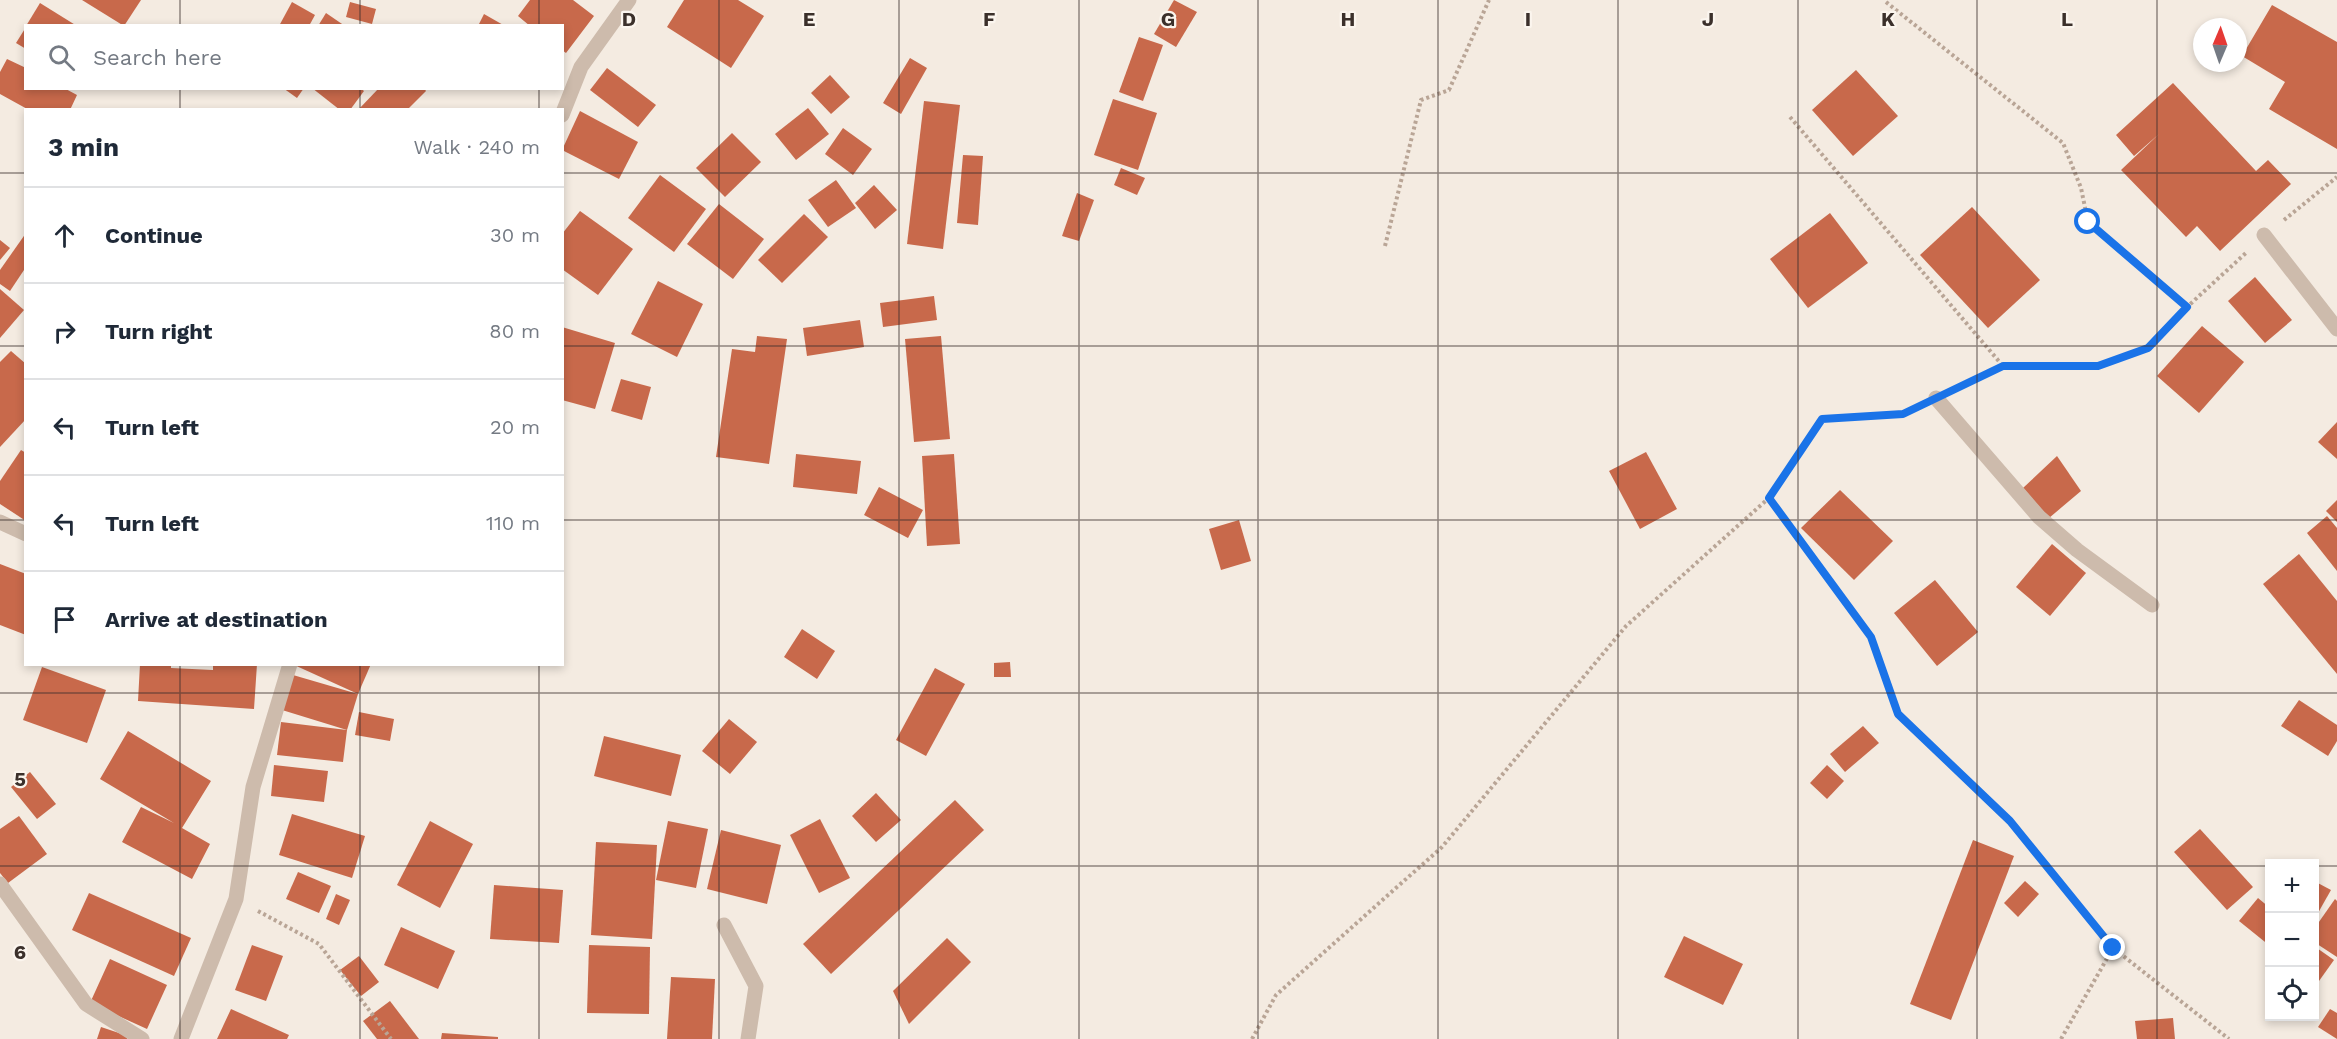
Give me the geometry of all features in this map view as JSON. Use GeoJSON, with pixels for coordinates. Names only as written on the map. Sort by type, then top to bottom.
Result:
{"type":"FeatureCollection","features":[{"type":"Feature","properties":{"kind":"street"},"geometry":{"type":"LineString","coordinates":[[564,110],[581,67],[629,0]]}},
{"type":"Feature","properties":{"kind":"street"},"geometry":{"type":"LineString","coordinates":[[2264,235],[2337,329]]}},
{"type":"Feature","properties":{"kind":"street"},"geometry":{"type":"LineString","coordinates":[[1936,398],[2039,518],[2077,550],[2151,605]]}},
{"type":"Feature","properties":{"kind":"street"},"geometry":{"type":"LineString","coordinates":[[0,522],[24,533]]}},
{"type":"Feature","properties":{"kind":"street"},"geometry":{"type":"LineString","coordinates":[[181,1039],[236,899],[253,787],[289,666]]}},
{"type":"Feature","properties":{"kind":"street"},"geometry":{"type":"LineString","coordinates":[[0,884],[86,1004],[142,1039]]}},
{"type":"Feature","properties":{"kind":"street"},"geometry":{"type":"LineString","coordinates":[[724,925],[756,986],[748,1039]]}},
{"type":"Feature","properties":{"kind":"path"},"geometry":{"type":"LineString","coordinates":[[1386,246],[1422,100],[1449,90],[1489,0]]}},
{"type":"Feature","properties":{"kind":"path"},"geometry":{"type":"LineString","coordinates":[[1886,2],[2063,143],[2080,188],[2088,222],[2187,307]]}},
{"type":"Feature","properties":{"kind":"path"},"geometry":{"type":"LineString","coordinates":[[1790,117],[2003,366]]}},
{"type":"Feature","properties":{"kind":"path"},"geometry":{"type":"LineString","coordinates":[[1252,1039],[1276,996],[1442,847],[1626,626],[1769,498],[1822,419],[1903,414],[2003,366],[2098,366],[2148,348],[2187,307],[2264,235],[2337,177]]}},
{"type":"Feature","properties":{"kind":"path"},"geometry":{"type":"LineString","coordinates":[[1769,498],[1871,637],[1898,714],[2010,821],[2113,948],[2229,1039]]}},
{"type":"Feature","properties":{"kind":"path"},"geometry":{"type":"LineString","coordinates":[[236,899],[319,944],[391,1039]]}},
{"type":"Feature","properties":{"kind":"path"},"geometry":{"type":"LineString","coordinates":[[2061,1039],[2113,948]]}},
{"type":"Feature","properties":{"kind":"building"},"geometry":{"type":"Polygon","coordinates":[[[82,0],[141,0],[125,24],[121,24],[82,0]]]}},
{"type":"Feature","properties":{"kind":"building"},"geometry":{"type":"Polygon","coordinates":[[[530,0],[573,0],[594,16],[566,53],[564,52],[564,24],[528,24],[518,16],[530,0]]]}},
{"type":"Feature","properties":{"kind":"building"},"geometry":{"type":"Polygon","coordinates":[[[684,0],[738,0],[764,16],[731,68],[667,27],[684,0]]]}},
{"type":"Feature","properties":{"kind":"building"},"geometry":{"type":"Polygon","coordinates":[[[1174,0],[1197,12],[1176,47],[1154,34],[1174,0]]]}},
{"type":"Feature","properties":{"kind":"building"},"geometry":{"type":"Polygon","coordinates":[[[292,2],[315,15],[310,24],[280,24],[292,2]]]}},
{"type":"Feature","properties":{"kind":"building"},"geometry":{"type":"Polygon","coordinates":[[[350,2],[376,9],[372,24],[346,17],[350,2]]]}},
{"type":"Feature","properties":{"kind":"building"},"geometry":{"type":"Polygon","coordinates":[[[40,3],[74,24],[27,24],[40,3]]]}},
{"type":"Feature","properties":{"kind":"building"},"geometry":{"type":"Polygon","coordinates":[[[2272,5],[2337,42],[2337,149],[2269,109],[2285,82],[2247,59],[2247,48],[2272,5]]]}},
{"type":"Feature","properties":{"kind":"building"},"geometry":{"type":"Polygon","coordinates":[[[326,13],[342,24],[319,24],[326,13]]]}},
{"type":"Feature","properties":{"kind":"building"},"geometry":{"type":"Polygon","coordinates":[[[484,14],[502,24],[479,24],[484,14]]]}},
{"type":"Feature","properties":{"kind":"building"},"geometry":{"type":"Polygon","coordinates":[[[24,30],[24,48],[16,43],[24,30]]]}},
{"type":"Feature","properties":{"kind":"building"},"geometry":{"type":"Polygon","coordinates":[[[1139,37],[1163,45],[1143,101],[1119,92],[1139,37]]]}},
{"type":"Feature","properties":{"kind":"building"},"geometry":{"type":"Polygon","coordinates":[[[910,58],[927,68],[901,114],[883,103],[910,58]]]}},
{"type":"Feature","properties":{"kind":"building"},"geometry":{"type":"Polygon","coordinates":[[[7,59],[24,67],[24,90],[68,90],[77,95],[71,108],[25,108],[0,94],[0,72],[7,59]]]}},
{"type":"Feature","properties":{"kind":"building"},"geometry":{"type":"Polygon","coordinates":[[[607,68],[656,105],[638,127],[590,90],[607,68]]]}},
{"type":"Feature","properties":{"kind":"building"},"geometry":{"type":"Polygon","coordinates":[[[1856,70],[1898,116],[1853,156],[1812,110],[1856,70]]]}},
{"type":"Feature","properties":{"kind":"building"},"geometry":{"type":"Polygon","coordinates":[[[830,75],[850,97],[831,114],[811,93],[830,75]]]}},
{"type":"Feature","properties":{"kind":"building"},"geometry":{"type":"Polygon","coordinates":[[[2173,83],[2256,171],[2268,160],[2291,184],[2220,251],[2197,226],[2186,237],[2121,170],[2159,134],[2134,156],[2116,135],[2173,83]]]}},
{"type":"Feature","properties":{"kind":"building"},"geometry":{"type":"Polygon","coordinates":[[[286,90],[303,90],[297,98],[286,90]]]}},
{"type":"Feature","properties":{"kind":"building"},"geometry":{"type":"Polygon","coordinates":[[[315,90],[364,91],[351,108],[337,108],[315,90]]]}},
{"type":"Feature","properties":{"kind":"building"},"geometry":{"type":"Polygon","coordinates":[[[377,90],[426,91],[409,108],[360,108],[377,90]]]}},
{"type":"Feature","properties":{"kind":"building"},"geometry":{"type":"Polygon","coordinates":[[[1113,99],[1157,113],[1138,170],[1094,155],[1113,99]]]}},
{"type":"Feature","properties":{"kind":"building"},"geometry":{"type":"Polygon","coordinates":[[[924,101],[960,105],[943,249],[907,244],[924,101]]]}},
{"type":"Feature","properties":{"kind":"building"},"geometry":{"type":"Polygon","coordinates":[[[808,108],[829,134],[796,160],[775,134],[808,108]]]}},
{"type":"Feature","properties":{"kind":"building"},"geometry":{"type":"Polygon","coordinates":[[[580,111],[638,142],[619,179],[564,151],[564,146],[580,111]]]}},
{"type":"Feature","properties":{"kind":"building"},"geometry":{"type":"Polygon","coordinates":[[[843,128],[872,149],[853,175],[825,154],[843,128]]]}},
{"type":"Feature","properties":{"kind":"building"},"geometry":{"type":"Polygon","coordinates":[[[732,133],[761,162],[725,197],[696,168],[732,133]]]}},
{"type":"Feature","properties":{"kind":"building"},"geometry":{"type":"Polygon","coordinates":[[[963,155],[983,156],[978,225],[957,223],[963,155]]]}},
{"type":"Feature","properties":{"kind":"building"},"geometry":{"type":"Polygon","coordinates":[[[1121,168],[1145,178],[1137,195],[1114,185],[1121,168]]]}},
{"type":"Feature","properties":{"kind":"building"},"geometry":{"type":"Polygon","coordinates":[[[660,175],[706,209],[674,252],[628,218],[660,175]]]}},
{"type":"Feature","properties":{"kind":"building"},"geometry":{"type":"Polygon","coordinates":[[[836,180],[856,208],[828,227],[808,200],[836,180]]]}},
{"type":"Feature","properties":{"kind":"building"},"geometry":{"type":"Polygon","coordinates":[[[874,185],[897,210],[875,229],[855,203],[874,185]]]}},
{"type":"Feature","properties":{"kind":"building"},"geometry":{"type":"Polygon","coordinates":[[[1077,193],[1094,200],[1079,241],[1062,236],[1077,193]]]}},
{"type":"Feature","properties":{"kind":"building"},"geometry":{"type":"Polygon","coordinates":[[[719,204],[764,239],[733,279],[687,244],[719,204]]]}},
{"type":"Feature","properties":{"kind":"building"},"geometry":{"type":"Polygon","coordinates":[[[1972,207],[2040,280],[1988,328],[1920,255],[1972,207]]]}},
{"type":"Feature","properties":{"kind":"building"},"geometry":{"type":"Polygon","coordinates":[[[580,211],[633,249],[598,295],[564,270],[564,231],[580,211]]]}},
{"type":"Feature","properties":{"kind":"building"},"geometry":{"type":"Polygon","coordinates":[[[1830,213],[1868,263],[1808,308],[1770,259],[1830,213]]]}},
{"type":"Feature","properties":{"kind":"building"},"geometry":{"type":"Polygon","coordinates":[[[804,214],[828,237],[782,283],[758,260],[804,214]]]}},
{"type":"Feature","properties":{"kind":"building"},"geometry":{"type":"Polygon","coordinates":[[[24,236],[24,270],[10,291],[0,284],[0,270],[24,236]]]}},
{"type":"Feature","properties":{"kind":"building"},"geometry":{"type":"Polygon","coordinates":[[[0,240],[10,248],[0,260],[0,240]]]}},
{"type":"Feature","properties":{"kind":"building"},"geometry":{"type":"Polygon","coordinates":[[[2255,277],[2292,320],[2265,343],[2228,301],[2255,277]]]}},
{"type":"Feature","properties":{"kind":"building"},"geometry":{"type":"Polygon","coordinates":[[[658,281],[703,304],[677,357],[631,334],[658,281]]]}},
{"type":"Feature","properties":{"kind":"building"},"geometry":{"type":"Polygon","coordinates":[[[0,289],[24,310],[0,338],[0,289]]]}},
{"type":"Feature","properties":{"kind":"building"},"geometry":{"type":"Polygon","coordinates":[[[934,296],[937,320],[883,327],[880,303],[934,296]]]}},
{"type":"Feature","properties":{"kind":"building"},"geometry":{"type":"Polygon","coordinates":[[[860,320],[864,347],[807,356],[803,328],[860,320]]]}},
{"type":"Feature","properties":{"kind":"building"},"geometry":{"type":"Polygon","coordinates":[[[2202,326],[2244,362],[2199,413],[2157,376],[2202,326]]]}},
{"type":"Feature","properties":{"kind":"building"},"geometry":{"type":"Polygon","coordinates":[[[564,328],[615,343],[595,409],[564,401],[564,328]]]}},
{"type":"Feature","properties":{"kind":"building"},"geometry":{"type":"Polygon","coordinates":[[[757,336],[787,339],[769,464],[716,457],[732,349],[755,352],[757,336]]]}},
{"type":"Feature","properties":{"kind":"building"},"geometry":{"type":"Polygon","coordinates":[[[941,336],[950,439],[914,442],[905,339],[941,336]]]}},
{"type":"Feature","properties":{"kind":"building"},"geometry":{"type":"Polygon","coordinates":[[[11,351],[24,362],[24,421],[0,447],[0,362],[11,351]]]}},
{"type":"Feature","properties":{"kind":"building"},"geometry":{"type":"Polygon","coordinates":[[[621,379],[651,387],[642,420],[611,411],[621,379]]]}},
{"type":"Feature","properties":{"kind":"building"},"geometry":{"type":"Polygon","coordinates":[[[2337,422],[2337,459],[2318,442],[2337,422]]]}},
{"type":"Feature","properties":{"kind":"building"},"geometry":{"type":"Polygon","coordinates":[[[21,450],[24,452],[24,520],[0,504],[0,481],[21,450]]]}},
{"type":"Feature","properties":{"kind":"building"},"geometry":{"type":"Polygon","coordinates":[[[1646,452],[1677,509],[1640,529],[1609,471],[1646,452]]]}},
{"type":"Feature","properties":{"kind":"building"},"geometry":{"type":"Polygon","coordinates":[[[796,454],[861,461],[857,494],[793,487],[796,454]]]}},
{"type":"Feature","properties":{"kind":"building"},"geometry":{"type":"Polygon","coordinates":[[[954,454],[960,544],[927,546],[922,456],[954,454]]]}},
{"type":"Feature","properties":{"kind":"building"},"geometry":{"type":"Polygon","coordinates":[[[2057,456],[2081,491],[2049,518],[2023,488],[2057,456]]]}},
{"type":"Feature","properties":{"kind":"building"},"geometry":{"type":"Polygon","coordinates":[[[879,487],[923,510],[908,538],[864,515],[879,487]]]}},
{"type":"Feature","properties":{"kind":"building"},"geometry":{"type":"Polygon","coordinates":[[[1840,490],[1893,541],[1854,580],[1801,528],[1840,490]]]}},
{"type":"Feature","properties":{"kind":"building"},"geometry":{"type":"Polygon","coordinates":[[[2337,500],[2337,522],[2326,511],[2337,500]]]}},
{"type":"Feature","properties":{"kind":"building"},"geometry":{"type":"Polygon","coordinates":[[[2327,516],[2337,528],[2337,571],[2307,533],[2327,516]]]}},
{"type":"Feature","properties":{"kind":"building"},"geometry":{"type":"Polygon","coordinates":[[[1239,520],[1251,561],[1221,570],[1209,529],[1239,520]]]}},
{"type":"Feature","properties":{"kind":"building"},"geometry":{"type":"Polygon","coordinates":[[[2052,544],[2086,573],[2050,616],[2016,587],[2052,544]]]}},
{"type":"Feature","properties":{"kind":"building"},"geometry":{"type":"Polygon","coordinates":[[[2299,554],[2337,601],[2337,674],[2263,584],[2299,554]]]}},
{"type":"Feature","properties":{"kind":"building"},"geometry":{"type":"Polygon","coordinates":[[[0,564],[24,573],[24,634],[0,625],[0,564]]]}},
{"type":"Feature","properties":{"kind":"building"},"geometry":{"type":"Polygon","coordinates":[[[1935,580],[1978,632],[1937,666],[1894,613],[1935,580]]]}},
{"type":"Feature","properties":{"kind":"building"},"geometry":{"type":"Polygon","coordinates":[[[802,629],[835,651],[817,679],[784,657],[802,629]]]}},
{"type":"Feature","properties":{"kind":"building"},"geometry":{"type":"Polygon","coordinates":[[[1010,662],[1011,677],[994,677],[994,663],[1010,662]]]}},
{"type":"Feature","properties":{"kind":"building"},"geometry":{"type":"Polygon","coordinates":[[[140,666],[213,670],[213,666],[257,666],[254,709],[138,701],[140,666]]]}},
{"type":"Feature","properties":{"kind":"building"},"geometry":{"type":"Polygon","coordinates":[[[296,666],[370,666],[358,694],[296,666]]]}},
{"type":"Feature","properties":{"kind":"building"},"geometry":{"type":"Polygon","coordinates":[[[42,667],[106,690],[87,743],[23,720],[42,667]]]}},
{"type":"Feature","properties":{"kind":"building"},"geometry":{"type":"Polygon","coordinates":[[[935,668],[965,684],[926,756],[896,740],[935,668]]]}},
{"type":"Feature","properties":{"kind":"building"},"geometry":{"type":"Polygon","coordinates":[[[293,675],[358,694],[347,730],[282,710],[293,675]]]}},
{"type":"Feature","properties":{"kind":"building"},"geometry":{"type":"Polygon","coordinates":[[[2299,700],[2337,725],[2337,741],[2328,756],[2281,726],[2299,700]]]}},
{"type":"Feature","properties":{"kind":"building"},"geometry":{"type":"Polygon","coordinates":[[[359,712],[394,719],[390,741],[355,735],[359,712]]]}},
{"type":"Feature","properties":{"kind":"building"},"geometry":{"type":"Polygon","coordinates":[[[729,719],[757,742],[730,774],[702,751],[729,719]]]}},
{"type":"Feature","properties":{"kind":"building"},"geometry":{"type":"Polygon","coordinates":[[[281,722],[347,730],[343,762],[277,755],[281,722]]]}},
{"type":"Feature","properties":{"kind":"building"},"geometry":{"type":"Polygon","coordinates":[[[1863,726],[1879,743],[1845,772],[1830,754],[1863,726]]]}},
{"type":"Feature","properties":{"kind":"building"},"geometry":{"type":"Polygon","coordinates":[[[128,731],[211,781],[182,828],[210,844],[192,879],[122,842],[141,807],[174,823],[100,779],[128,731]]]}},
{"type":"Feature","properties":{"kind":"building"},"geometry":{"type":"Polygon","coordinates":[[[604,736],[681,755],[671,796],[594,776],[604,736]]]}},
{"type":"Feature","properties":{"kind":"building"},"geometry":{"type":"Polygon","coordinates":[[[274,765],[328,771],[324,802],[271,796],[274,765]]]}},
{"type":"Feature","properties":{"kind":"building"},"geometry":{"type":"Polygon","coordinates":[[[1827,765],[1844,781],[1827,799],[1810,783],[1827,765]]]}},
{"type":"Feature","properties":{"kind":"building"},"geometry":{"type":"Polygon","coordinates":[[[30,772],[56,804],[37,819],[11,787],[30,772]]]}},
{"type":"Feature","properties":{"kind":"building"},"geometry":{"type":"Polygon","coordinates":[[[876,793],[901,820],[876,842],[852,816],[876,793]]]}},
{"type":"Feature","properties":{"kind":"building"},"geometry":{"type":"Polygon","coordinates":[[[955,800],[984,830],[831,974],[803,944],[955,800]]]}},
{"type":"Feature","properties":{"kind":"building"},"geometry":{"type":"Polygon","coordinates":[[[292,814],[365,836],[352,878],[279,855],[292,814]]]}},
{"type":"Feature","properties":{"kind":"building"},"geometry":{"type":"Polygon","coordinates":[[[19,816],[47,854],[8,883],[0,873],[0,829],[19,816]]]}},
{"type":"Feature","properties":{"kind":"building"},"geometry":{"type":"Polygon","coordinates":[[[820,819],[850,878],[819,893],[790,835],[820,819]]]}},
{"type":"Feature","properties":{"kind":"building"},"geometry":{"type":"Polygon","coordinates":[[[430,821],[473,844],[440,908],[397,885],[430,821]]]}},
{"type":"Feature","properties":{"kind":"building"},"geometry":{"type":"Polygon","coordinates":[[[668,821],[708,829],[696,888],[656,880],[668,821]]]}},
{"type":"Feature","properties":{"kind":"building"},"geometry":{"type":"Polygon","coordinates":[[[2200,829],[2253,887],[2227,910],[2174,852],[2200,829]]]}},
{"type":"Feature","properties":{"kind":"building"},"geometry":{"type":"Polygon","coordinates":[[[721,830],[781,845],[767,904],[707,889],[721,830]]]}},
{"type":"Feature","properties":{"kind":"building"},"geometry":{"type":"Polygon","coordinates":[[[1973,840],[2014,856],[1951,1020],[1910,1004],[1973,840]]]}},
{"type":"Feature","properties":{"kind":"building"},"geometry":{"type":"Polygon","coordinates":[[[596,842],[657,845],[652,939],[591,935],[596,842]]]}},
{"type":"Feature","properties":{"kind":"building"},"geometry":{"type":"Polygon","coordinates":[[[298,872],[331,886],[319,913],[286,899],[298,872]]]}},
{"type":"Feature","properties":{"kind":"building"},"geometry":{"type":"Polygon","coordinates":[[[2025,881],[2039,894],[2018,917],[2004,903],[2025,881]]]}},
{"type":"Feature","properties":{"kind":"building"},"geometry":{"type":"Polygon","coordinates":[[[2319,884],[2331,890],[2319,911],[2319,884]]]}},
{"type":"Feature","properties":{"kind":"building"},"geometry":{"type":"Polygon","coordinates":[[[494,885],[563,890],[559,943],[490,939],[494,885]]]}},
{"type":"Feature","properties":{"kind":"building"},"geometry":{"type":"Polygon","coordinates":[[[89,893],[191,938],[174,976],[72,930],[89,893]]]}},
{"type":"Feature","properties":{"kind":"building"},"geometry":{"type":"Polygon","coordinates":[[[336,894],[350,900],[339,925],[326,919],[336,894]]]}},
{"type":"Feature","properties":{"kind":"building"},"geometry":{"type":"Polygon","coordinates":[[[2258,898],[2265,904],[2265,942],[2239,921],[2258,898]]]}},
{"type":"Feature","properties":{"kind":"building"},"geometry":{"type":"Polygon","coordinates":[[[2335,899],[2337,901],[2337,957],[2319,945],[2319,922],[2335,899]]]}},
{"type":"Feature","properties":{"kind":"building"},"geometry":{"type":"Polygon","coordinates":[[[401,927],[455,951],[438,989],[384,965],[401,927]]]}},
{"type":"Feature","properties":{"kind":"building"},"geometry":{"type":"Polygon","coordinates":[[[1684,936],[1743,964],[1723,1005],[1664,977],[1684,936]]]}},
{"type":"Feature","properties":{"kind":"building"},"geometry":{"type":"Polygon","coordinates":[[[947,938],[971,962],[909,1024],[893,991],[947,938]]]}},
{"type":"Feature","properties":{"kind":"building"},"geometry":{"type":"Polygon","coordinates":[[[252,945],[283,956],[266,1001],[235,990],[252,945]]]}},
{"type":"Feature","properties":{"kind":"building"},"geometry":{"type":"Polygon","coordinates":[[[589,945],[650,947],[649,1014],[587,1013],[589,945]]]}},
{"type":"Feature","properties":{"kind":"building"},"geometry":{"type":"Polygon","coordinates":[[[2319,950],[2334,960],[2319,981],[2319,950]]]}},
{"type":"Feature","properties":{"kind":"building"},"geometry":{"type":"Polygon","coordinates":[[[359,956],[379,982],[361,996],[340,970],[359,956]]]}},
{"type":"Feature","properties":{"kind":"building"},"geometry":{"type":"Polygon","coordinates":[[[110,959],[167,985],[147,1029],[90,1003],[110,959]]]}},
{"type":"Feature","properties":{"kind":"building"},"geometry":{"type":"Polygon","coordinates":[[[671,977],[715,979],[712,1039],[667,1039],[671,977]]]}},
{"type":"Feature","properties":{"kind":"building"},"geometry":{"type":"Polygon","coordinates":[[[390,1001],[419,1039],[377,1039],[363,1021],[390,1001]]]}},
{"type":"Feature","properties":{"kind":"building"},"geometry":{"type":"Polygon","coordinates":[[[231,1009],[289,1035],[287,1039],[217,1039],[231,1009]]]}},
{"type":"Feature","properties":{"kind":"building"},"geometry":{"type":"Polygon","coordinates":[[[2330,1009],[2337,1013],[2337,1039],[2318,1027],[2330,1009]]]}},
{"type":"Feature","properties":{"kind":"building"},"geometry":{"type":"Polygon","coordinates":[[[2173,1018],[2175,1039],[2137,1039],[2135,1021],[2173,1018]]]}},
{"type":"Feature","properties":{"kind":"building"},"geometry":{"type":"Polygon","coordinates":[[[101,1027],[128,1036],[127,1039],[97,1039],[101,1027]]]}},
{"type":"Feature","properties":{"kind":"building"},"geometry":{"type":"Polygon","coordinates":[[[442,1033],[498,1037],[498,1039],[441,1039],[442,1033]]]}},
{"type":"Feature","properties":{"kind":"route"},"geometry":{"type":"LineString","coordinates":[[2088,222],[2187,307],[2148,348],[2098,366],[2003,366],[1903,414],[1822,419],[1769,498],[1871,637],[1898,714],[2010,821],[2113,948]]}}]}
